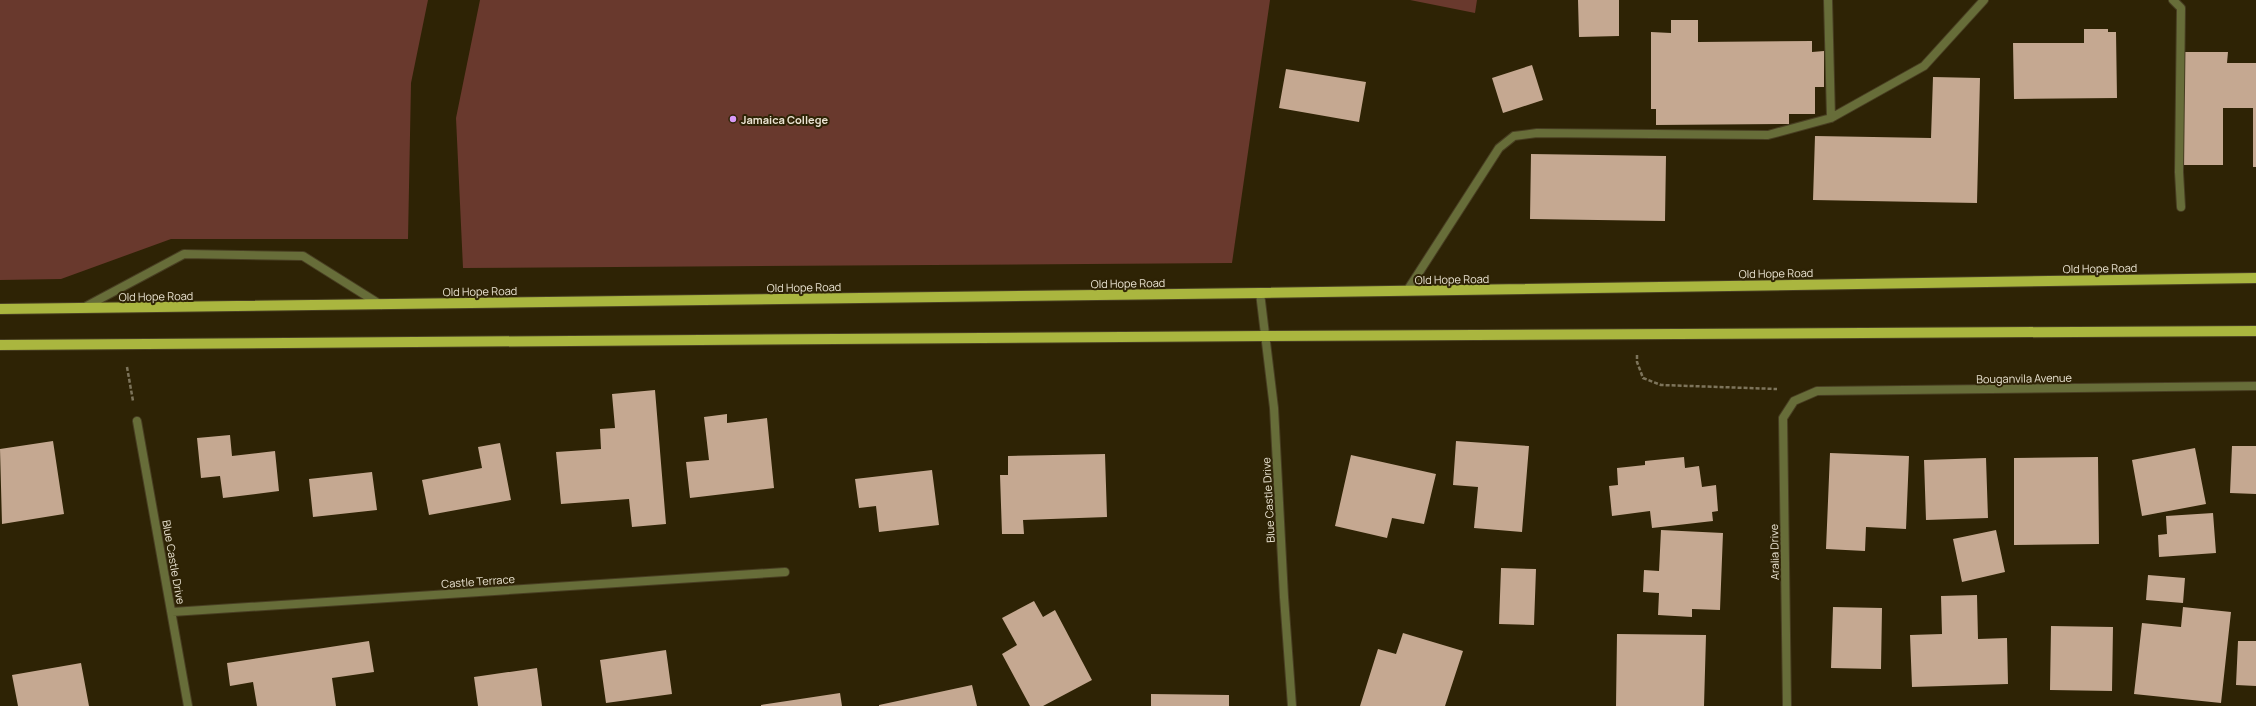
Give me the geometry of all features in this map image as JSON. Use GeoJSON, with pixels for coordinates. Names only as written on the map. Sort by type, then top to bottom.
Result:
{"type":"FeatureCollection","features":[{"type":"Feature","properties":{"kind":"main road","name":"Old Hope Road"},"geometry":{"type":"LineString","coordinates":[[0,309],[1407,291],[2256,278]]}},
{"type":"Feature","properties":{"kind":"main road"},"geometry":{"type":"LineString","coordinates":[[0,345],[2256,331]]}},
{"type":"Feature","properties":{"kind":"street"},"geometry":{"type":"LineString","coordinates":[[1828,0],[1831,118]]}},
{"type":"Feature","properties":{"kind":"street"},"geometry":{"type":"LineString","coordinates":[[1407,291],[1499,148],[1514,136],[1537,133],[1768,135],[1831,118],[1924,66],[1984,0]]}},
{"type":"Feature","properties":{"kind":"street"},"geometry":{"type":"LineString","coordinates":[[2173,0],[2181,8],[2179,172],[2181,207]]}},
{"type":"Feature","properties":{"kind":"street"},"geometry":{"type":"LineString","coordinates":[[80,309],[184,254],[303,256],[381,305]]}},
{"type":"Feature","properties":{"kind":"street","name":"Blue Castle Drive"},"geometry":{"type":"LineString","coordinates":[[1260,293],[1264,336],[1274,408],[1284,597],[1292,706]]}},
{"type":"Feature","properties":{"kind":"street","name":"Bouganvila Avenue"},"geometry":{"type":"LineString","coordinates":[[1794,401],[1817,391],[2256,386]]}},
{"type":"Feature","properties":{"kind":"street","name":"Aralia Drive"},"geometry":{"type":"LineString","coordinates":[[1787,706],[1782,418],[1794,401]]}},
{"type":"Feature","properties":{"kind":"street","name":"Blue Castle Drive"},"geometry":{"type":"LineString","coordinates":[[137,421],[188,706]]}},
{"type":"Feature","properties":{"kind":"street","name":"Castle Terrace"},"geometry":{"type":"LineString","coordinates":[[172,612],[785,572]]}},
{"type":"Feature","properties":{"kind":"path"},"geometry":{"type":"LineString","coordinates":[[1637,335],[1637,362],[1644,378],[1661,385],[1778,389]]}},
{"type":"Feature","properties":{"kind":"path"},"geometry":{"type":"LineString","coordinates":[[123,344],[137,421]]}},
{"type":"Feature","properties":{"kind":"shaded area"},"geometry":{"type":"Polygon","coordinates":[[[0,0],[428,0],[411,83],[408,239],[171,239],[61,279],[0,280],[0,0]]]}},
{"type":"Feature","properties":{"kind":"shaded area"},"geometry":{"type":"Polygon","coordinates":[[[480,0],[1270,0],[1232,263],[463,268],[456,118],[480,0]]]}},
{"type":"Feature","properties":{"kind":"shaded area"},"geometry":{"type":"Polygon","coordinates":[[[1410,0],[1477,0],[1475,13],[1410,0]]]}},
{"type":"Feature","properties":{"kind":"building"},"geometry":{"type":"Polygon","coordinates":[[[1578,0],[1619,0],[1619,36],[1579,37],[1578,0]]]}},
{"type":"Feature","properties":{"kind":"building"},"geometry":{"type":"Polygon","coordinates":[[[1671,20],[1698,20],[1698,42],[1812,41],[1812,52],[1824,51],[1824,87],[1815,87],[1815,114],[1789,114],[1789,124],[1656,125],[1656,109],[1651,109],[1651,32],[1671,33],[1671,20]]]}},
{"type":"Feature","properties":{"kind":"building"},"geometry":{"type":"Polygon","coordinates":[[[2084,29],[2108,29],[2108,32],[2116,32],[2117,98],[2014,99],[2013,43],[2084,43],[2084,29]]]}},
{"type":"Feature","properties":{"kind":"building"},"geometry":{"type":"Polygon","coordinates":[[[2183,52],[2228,52],[2227,63],[2256,63],[2256,167],[2253,167],[2253,108],[2223,108],[2223,165],[2183,165],[2183,52]]]}},
{"type":"Feature","properties":{"kind":"building"},"geometry":{"type":"Polygon","coordinates":[[[1532,65],[1543,100],[1503,113],[1492,78],[1532,65]]]}},
{"type":"Feature","properties":{"kind":"building"},"geometry":{"type":"Polygon","coordinates":[[[1286,69],[1366,82],[1359,122],[1279,108],[1286,69]]]}},
{"type":"Feature","properties":{"kind":"building"},"geometry":{"type":"Polygon","coordinates":[[[1933,77],[1980,78],[1977,203],[1813,200],[1815,136],[1931,138],[1933,77]]]}},
{"type":"Feature","properties":{"kind":"building"},"geometry":{"type":"Polygon","coordinates":[[[1531,154],[1666,156],[1665,221],[1530,219],[1531,154]]]}},
{"type":"Feature","properties":{"kind":"building"},"geometry":{"type":"Polygon","coordinates":[[[655,390],[666,524],[632,527],[629,499],[561,504],[556,452],[601,449],[600,429],[615,428],[612,394],[655,390]]]}},
{"type":"Feature","properties":{"kind":"building"},"geometry":{"type":"Polygon","coordinates":[[[727,414],[727,423],[767,418],[774,488],[690,498],[686,462],[709,460],[704,417],[727,414]]]}},
{"type":"Feature","properties":{"kind":"building"},"geometry":{"type":"Polygon","coordinates":[[[230,435],[232,456],[275,451],[279,491],[223,498],[220,476],[201,478],[197,438],[230,435]]]}},
{"type":"Feature","properties":{"kind":"building"},"geometry":{"type":"Polygon","coordinates":[[[53,441],[64,514],[2,524],[0,449],[53,441]]]}},
{"type":"Feature","properties":{"kind":"building"},"geometry":{"type":"Polygon","coordinates":[[[1456,441],[1529,446],[1522,532],[1474,528],[1478,487],[1453,485],[1456,441]]]}},
{"type":"Feature","properties":{"kind":"building"},"geometry":{"type":"Polygon","coordinates":[[[500,443],[511,500],[429,515],[422,480],[482,468],[478,447],[500,443]]]}},
{"type":"Feature","properties":{"kind":"building"},"geometry":{"type":"Polygon","coordinates":[[[2232,446],[2256,446],[2256,494],[2230,493],[2232,446]]]}},
{"type":"Feature","properties":{"kind":"building"},"geometry":{"type":"Polygon","coordinates":[[[2195,448],[2206,504],[2142,516],[2132,460],[2195,448]]]}},
{"type":"Feature","properties":{"kind":"building"},"geometry":{"type":"Polygon","coordinates":[[[1830,453],[1909,456],[1906,529],[1866,527],[1865,551],[1826,549],[1830,453]]]}},
{"type":"Feature","properties":{"kind":"building"},"geometry":{"type":"Polygon","coordinates":[[[1105,454],[1107,517],[1023,520],[1024,534],[1002,534],[1000,475],[1008,475],[1008,456],[1105,454]]]}},
{"type":"Feature","properties":{"kind":"building"},"geometry":{"type":"Polygon","coordinates":[[[1351,455],[1436,474],[1424,524],[1392,518],[1387,538],[1335,526],[1351,455]]]}},
{"type":"Feature","properties":{"kind":"building"},"geometry":{"type":"Polygon","coordinates":[[[1684,457],[1685,468],[1699,466],[1702,487],[1716,485],[1718,511],[1712,512],[1713,521],[1652,528],[1650,511],[1612,516],[1609,486],[1618,485],[1617,468],[1645,465],[1645,461],[1684,457]]]}},
{"type":"Feature","properties":{"kind":"building"},"geometry":{"type":"Polygon","coordinates":[[[2098,457],[2099,544],[2014,545],[2014,458],[2098,457]]]}},
{"type":"Feature","properties":{"kind":"building"},"geometry":{"type":"Polygon","coordinates":[[[1986,458],[1988,518],[1926,520],[1924,460],[1986,458]]]}},
{"type":"Feature","properties":{"kind":"building"},"geometry":{"type":"Polygon","coordinates":[[[932,470],[939,525],[879,532],[876,506],[859,508],[855,479],[932,470]]]}},
{"type":"Feature","properties":{"kind":"building"},"geometry":{"type":"Polygon","coordinates":[[[372,472],[377,510],[313,517],[309,479],[372,472]]]}},
{"type":"Feature","properties":{"kind":"building"},"geometry":{"type":"Polygon","coordinates":[[[2213,513],[2216,553],[2159,557],[2158,535],[2167,534],[2166,516],[2213,513]]]}},
{"type":"Feature","properties":{"kind":"building"},"geometry":{"type":"Polygon","coordinates":[[[1661,530],[1723,533],[1720,610],[1692,609],[1692,617],[1658,615],[1659,593],[1643,592],[1644,570],[1659,571],[1661,530]]]}},
{"type":"Feature","properties":{"kind":"building"},"geometry":{"type":"Polygon","coordinates":[[[1996,530],[2005,572],[1962,582],[1953,539],[1996,530]]]}},
{"type":"Feature","properties":{"kind":"building"},"geometry":{"type":"Polygon","coordinates":[[[1501,568],[1536,569],[1534,625],[1499,624],[1501,568]]]}},
{"type":"Feature","properties":{"kind":"building"},"geometry":{"type":"Polygon","coordinates":[[[2148,575],[2185,578],[2183,603],[2146,600],[2148,575]]]}},
{"type":"Feature","properties":{"kind":"building"},"geometry":{"type":"Polygon","coordinates":[[[1977,595],[1978,639],[2007,638],[2008,684],[1912,687],[1910,635],[1942,634],[1941,596],[1977,595]]]}},
{"type":"Feature","properties":{"kind":"building"},"geometry":{"type":"Polygon","coordinates":[[[1034,601],[1043,617],[1055,610],[1092,680],[1043,706],[1030,706],[1002,654],[1017,645],[1002,618],[1034,601]]]}},
{"type":"Feature","properties":{"kind":"building"},"geometry":{"type":"Polygon","coordinates":[[[1833,607],[1882,608],[1881,669],[1831,668],[1833,607]]]}},
{"type":"Feature","properties":{"kind":"building"},"geometry":{"type":"Polygon","coordinates":[[[2183,607],[2231,612],[2221,703],[2134,694],[2142,623],[2181,627],[2183,607]]]}},
{"type":"Feature","properties":{"kind":"building"},"geometry":{"type":"Polygon","coordinates":[[[2051,626],[2113,627],[2112,691],[2050,690],[2051,626]]]}},
{"type":"Feature","properties":{"kind":"building"},"geometry":{"type":"Polygon","coordinates":[[[1403,633],[1463,651],[1445,706],[1360,706],[1378,649],[1396,654],[1403,633]]]}},
{"type":"Feature","properties":{"kind":"building"},"geometry":{"type":"Polygon","coordinates":[[[1617,634],[1706,635],[1704,706],[1616,706],[1617,634]]]}},
{"type":"Feature","properties":{"kind":"building"},"geometry":{"type":"Polygon","coordinates":[[[369,641],[374,672],[332,678],[336,706],[257,706],[253,682],[230,686],[227,663],[369,641]]]}},
{"type":"Feature","properties":{"kind":"building"},"geometry":{"type":"Polygon","coordinates":[[[2238,641],[2256,641],[2256,686],[2236,685],[2238,641]]]}},
{"type":"Feature","properties":{"kind":"building"},"geometry":{"type":"Polygon","coordinates":[[[666,650],[672,694],[606,703],[600,660],[666,650]]]}},
{"type":"Feature","properties":{"kind":"building"},"geometry":{"type":"Polygon","coordinates":[[[81,663],[89,706],[18,706],[12,675],[81,663]]]}},
{"type":"Feature","properties":{"kind":"building"},"geometry":{"type":"Polygon","coordinates":[[[537,668],[542,706],[478,706],[474,677],[537,668]]]}},
{"type":"Feature","properties":{"kind":"building"},"geometry":{"type":"Polygon","coordinates":[[[972,685],[977,706],[879,706],[879,705],[972,685]]]}},
{"type":"Feature","properties":{"kind":"building"},"geometry":{"type":"Polygon","coordinates":[[[840,693],[842,706],[761,706],[761,705],[840,693]]]}},
{"type":"Feature","properties":{"kind":"building"},"geometry":{"type":"Polygon","coordinates":[[[1151,694],[1229,695],[1229,706],[1151,706],[1151,694]]]}},
{"type":"Feature","properties":{"kind":"place","name":"Jamaica College"},"geometry":{"type":"Point","coordinates":[733,119]}}]}
